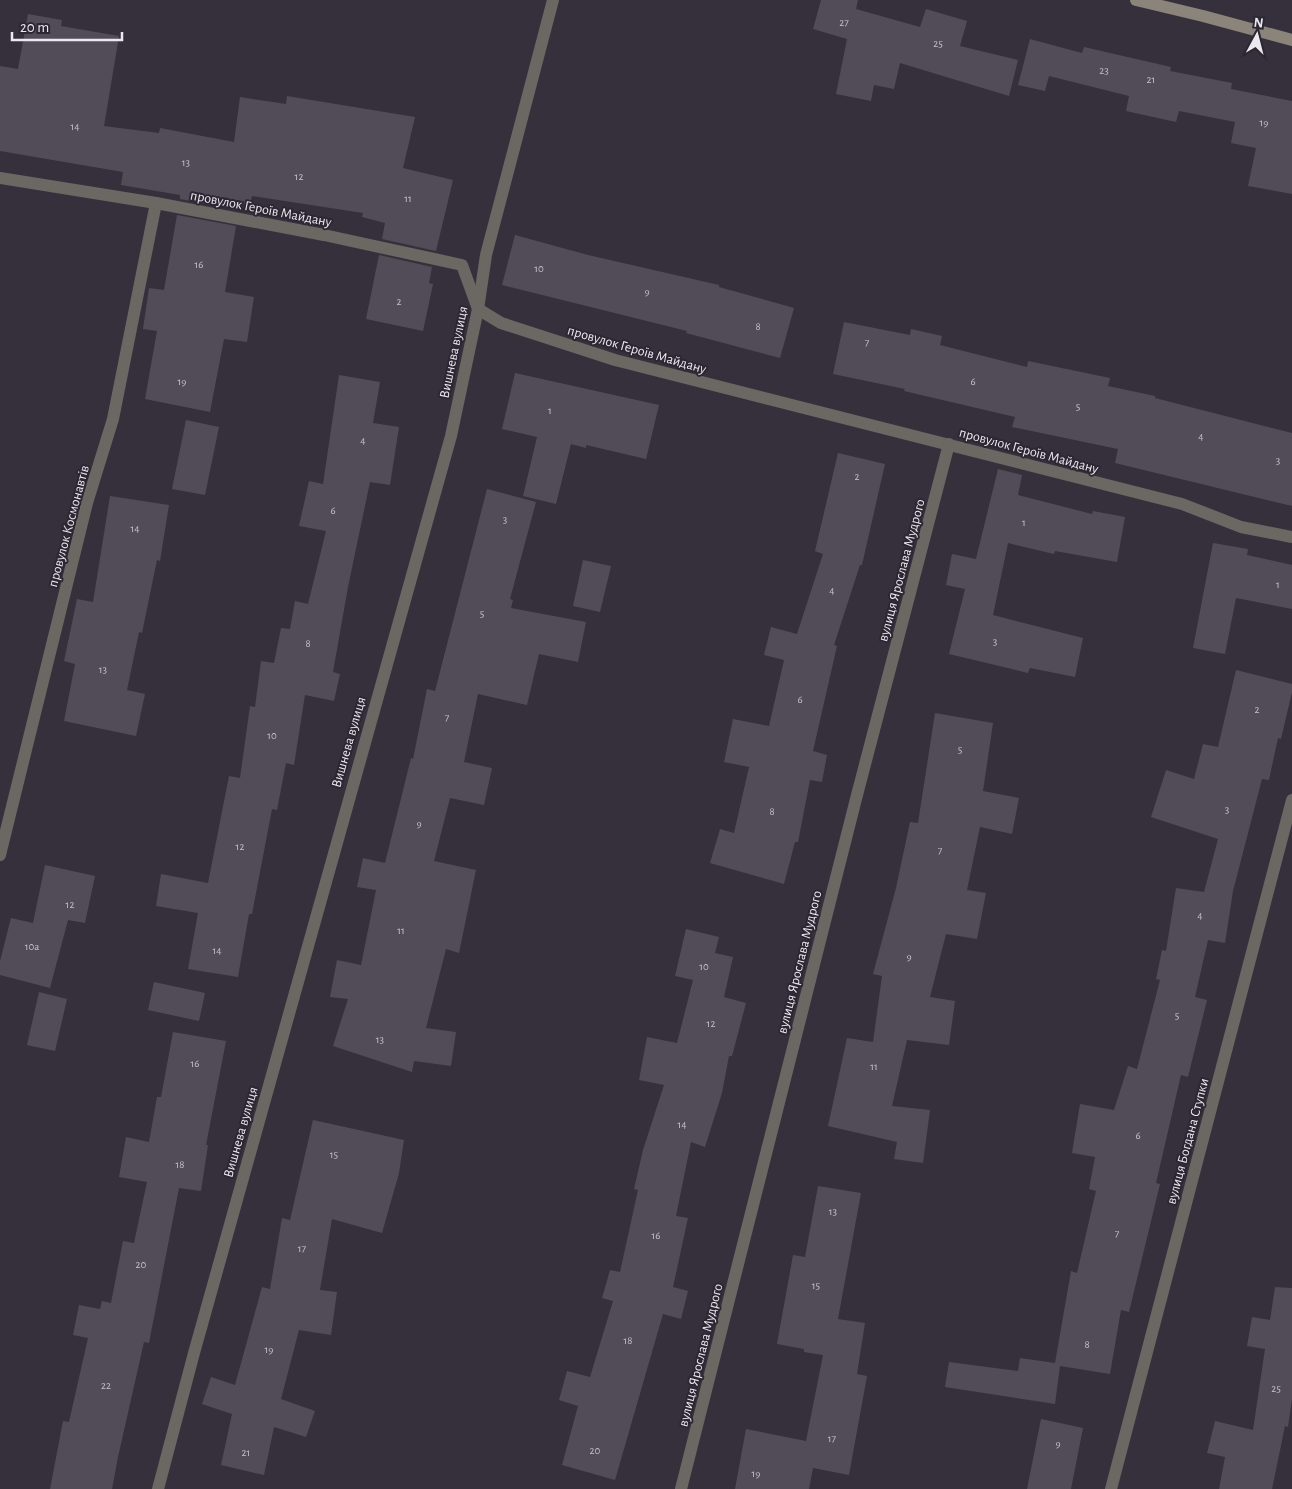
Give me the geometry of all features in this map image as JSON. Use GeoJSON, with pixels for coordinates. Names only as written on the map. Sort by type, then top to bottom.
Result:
{"type":"FeatureCollection","features":[{"type":"Feature","properties":{"kind":"street","name":"Вишнева вулиця"},"geometry":{"type":"LineString","coordinates":[[158,1489],[202,1324],[451,436],[478,309],[486,256],[553,0]]}},
{"type":"Feature","properties":{"kind":"street"},"geometry":{"type":"LineString","coordinates":[[1136,0],[1292,40]]}},
{"type":"Feature","properties":{"kind":"street","name":"провулок Героїв Майдану"},"geometry":{"type":"LineString","coordinates":[[0,178],[156,203],[324,235],[462,265],[478,309],[501,324],[615,360],[1182,504],[1241,527],[1292,537]]}},
{"type":"Feature","properties":{"kind":"street","name":"провулок Космонавтів"},"geometry":{"type":"LineString","coordinates":[[0,855],[87,503],[113,419],[156,203]]}},
{"type":"Feature","properties":{"kind":"street","name":"вулиця Ярослава Мудрого"},"geometry":{"type":"LineString","coordinates":[[681,1489],[855,804],[950,444]]}},
{"type":"Feature","properties":{"kind":"street","name":"вулиця Богдана Ступки"},"geometry":{"type":"LineString","coordinates":[[1111,1489],[1292,800]]}},
{"type":"Feature","properties":{"kind":"building"},"geometry":{"type":"Polygon","coordinates":[[[821,0],[858,0],[856,9],[920,27],[926,9],[967,21],[960,46],[1018,60],[1009,96],[900,63],[894,89],[874,85],[871,101],[836,94],[847,39],[813,29],[821,0]]]}},
{"type":"Feature","properties":{"kind":"building"},"geometry":{"type":"Polygon","coordinates":[[[28,14],[62,20],[61,26],[119,36],[104,126],[159,133],[160,128],[234,142],[240,97],[286,104],[287,96],[415,117],[403,168],[453,180],[436,251],[382,239],[385,223],[362,217],[363,213],[252,196],[250,205],[239,204],[238,210],[180,199],[180,195],[121,185],[123,172],[0,151],[0,66],[18,69],[28,14]]]}},
{"type":"Feature","properties":{"kind":"building"},"geometry":{"type":"Polygon","coordinates":[[[1030,39],[1082,53],[1084,47],[1171,67],[1170,71],[1232,83],[1231,89],[1292,101],[1292,194],[1248,186],[1256,148],[1231,143],[1235,122],[1179,111],[1176,122],[1126,111],[1129,96],[1049,76],[1045,91],[1018,85],[1030,39]]]}},
{"type":"Feature","properties":{"kind":"building"},"geometry":{"type":"Polygon","coordinates":[[[177,215],[236,226],[225,292],[254,297],[247,342],[224,339],[210,412],[145,399],[157,331],[143,329],[149,288],[164,290],[177,215]]]}},
{"type":"Feature","properties":{"kind":"building"},"geometry":{"type":"Polygon","coordinates":[[[515,235],[588,255],[719,285],[719,287],[794,308],[780,358],[686,333],[687,331],[502,285],[515,235]]]}},
{"type":"Feature","properties":{"kind":"building"},"geometry":{"type":"Polygon","coordinates":[[[379,255],[432,267],[429,283],[433,284],[423,331],[366,319],[379,255]]]}},
{"type":"Feature","properties":{"kind":"building"},"geometry":{"type":"Polygon","coordinates":[[[844,322],[910,335],[911,329],[942,336],[940,345],[1027,367],[1028,361],[1110,378],[1108,386],[1155,396],[1155,398],[1292,433],[1292,506],[1115,463],[1118,449],[1012,427],[1015,417],[904,391],[905,389],[833,374],[844,322]]]}},
{"type":"Feature","properties":{"kind":"building"},"geometry":{"type":"Polygon","coordinates":[[[515,373],[659,405],[646,459],[586,445],[586,448],[571,444],[556,504],[523,496],[537,437],[502,429],[515,373]]]}},
{"type":"Feature","properties":{"kind":"building"},"geometry":{"type":"Polygon","coordinates":[[[339,375],[380,382],[373,423],[399,427],[390,485],[370,482],[348,587],[333,672],[340,674],[334,701],[305,695],[294,765],[286,763],[277,810],[272,809],[252,914],[249,914],[238,977],[188,969],[198,913],[156,906],[161,874],[208,883],[229,776],[240,778],[250,706],[255,707],[261,661],[274,663],[281,628],[290,629],[295,601],[308,604],[326,531],[299,526],[309,481],[323,484],[339,375]]]}},
{"type":"Feature","properties":{"kind":"building"},"geometry":{"type":"Polygon","coordinates":[[[186,420],[219,427],[205,495],[172,489],[186,420]]]}},
{"type":"Feature","properties":{"kind":"building"},"geometry":{"type":"Polygon","coordinates":[[[838,453],[885,464],[862,565],[860,565],[834,645],[837,646],[813,751],[827,755],[822,782],[810,780],[798,842],[795,842],[784,884],[710,863],[720,829],[734,833],[749,767],[724,762],[733,719],[769,726],[784,660],[764,655],[771,627],[797,634],[823,554],[815,551],[838,453]]]}},
{"type":"Feature","properties":{"kind":"building"},"geometry":{"type":"Polygon","coordinates":[[[998,469],[1022,475],[1018,495],[1092,514],[1093,511],[1125,517],[1117,562],[1055,551],[1054,554],[1008,543],[993,615],[1083,638],[1075,677],[1030,668],[1028,673],[949,654],[965,589],[946,585],[952,554],[976,559],[998,469]]]}},
{"type":"Feature","properties":{"kind":"building"},"geometry":{"type":"Polygon","coordinates":[[[487,489],[536,502],[510,599],[513,600],[511,608],[586,622],[578,662],[539,654],[527,705],[478,694],[464,762],[492,768],[484,805],[450,798],[434,861],[476,870],[459,953],[446,949],[426,1028],[456,1032],[451,1066],[414,1061],[412,1072],[333,1046],[348,999],[330,997],[337,960],[361,965],[376,890],[357,887],[363,858],[385,863],[411,758],[413,759],[427,689],[435,691],[487,489]]]}},
{"type":"Feature","properties":{"kind":"building"},"geometry":{"type":"Polygon","coordinates":[[[110,496],[169,505],[160,561],[157,560],[142,633],[139,632],[127,690],[145,694],[136,736],[64,721],[75,664],[64,661],[77,599],[93,602],[110,496]]]}},
{"type":"Feature","properties":{"kind":"building"},"geometry":{"type":"Polygon","coordinates":[[[1213,543],[1248,549],[1247,555],[1292,565],[1292,609],[1236,598],[1225,654],[1193,648],[1213,543]]]}},
{"type":"Feature","properties":{"kind":"building"},"geometry":{"type":"Polygon","coordinates":[[[583,560],[611,566],[600,612],[573,606],[583,560]]]}},
{"type":"Feature","properties":{"kind":"building"},"geometry":{"type":"Polygon","coordinates":[[[1236,670],[1292,684],[1292,692],[1281,739],[1278,738],[1269,780],[1262,779],[1233,891],[1225,943],[1208,940],[1195,997],[1207,1000],[1188,1077],[1181,1075],[1156,1183],[1160,1184],[1129,1312],[1121,1310],[1110,1374],[1060,1366],[1055,1404],[945,1387],[949,1362],[1018,1371],[1020,1358],[1055,1363],[1071,1271],[1077,1273],[1096,1191],[1089,1189],[1095,1157],[1072,1153],[1080,1104],[1114,1110],[1128,1066],[1137,1069],[1160,980],[1156,979],[1162,950],[1166,951],[1176,888],[1204,892],[1218,839],[1151,817],[1166,770],[1194,779],[1203,744],[1218,747],[1236,670]]]}},
{"type":"Feature","properties":{"kind":"building"},"geometry":{"type":"Polygon","coordinates":[[[935,713],[993,723],[983,791],[1019,798],[1012,834],[980,827],[967,890],[986,893],[977,939],[946,934],[930,997],[955,1001],[949,1045],[907,1040],[892,1106],[930,1110],[923,1163],[894,1159],[897,1142],[828,1126],[847,1038],[873,1042],[882,976],[873,974],[896,888],[910,822],[918,823],[935,713]]]}},
{"type":"Feature","properties":{"kind":"building"},"geometry":{"type":"Polygon","coordinates":[[[45,865],[95,876],[85,923],[68,920],[50,988],[0,975],[0,961],[11,918],[33,923],[45,865]]]}},
{"type":"Feature","properties":{"kind":"building"},"geometry":{"type":"Polygon","coordinates":[[[686,929],[719,937],[715,953],[733,957],[724,997],[746,1003],[732,1056],[729,1056],[722,1093],[705,1147],[691,1142],[676,1216],[688,1218],[673,1287],[688,1291],[681,1319],[663,1314],[615,1480],[562,1465],[578,1406],[559,1400],[567,1371],[590,1377],[613,1301],[602,1298],[610,1270],[620,1272],[638,1190],[634,1189],[643,1150],[664,1085],[639,1080],[647,1037],[677,1043],[693,980],[675,976],[686,929]]]}},
{"type":"Feature","properties":{"kind":"building"},"geometry":{"type":"Polygon","coordinates":[[[154,982],[205,993],[199,1021],[148,1010],[154,982]]]}},
{"type":"Feature","properties":{"kind":"building"},"geometry":{"type":"Polygon","coordinates":[[[39,992],[67,999],[55,1051],[27,1045],[39,992]]]}},
{"type":"Feature","properties":{"kind":"building"},"geometry":{"type":"Polygon","coordinates":[[[173,1032],[226,1041],[206,1145],[208,1145],[201,1191],[179,1188],[149,1343],[144,1342],[112,1489],[50,1489],[63,1421],[69,1422],[88,1338],[73,1335],[79,1305],[100,1309],[102,1301],[111,1303],[123,1241],[134,1243],[147,1182],[119,1177],[126,1137],[149,1142],[157,1097],[161,1097],[173,1032]]]}},
{"type":"Feature","properties":{"kind":"building"},"geometry":{"type":"Polygon","coordinates":[[[313,1120],[404,1140],[399,1173],[382,1233],[332,1219],[320,1290],[337,1292],[331,1335],[299,1330],[281,1399],[315,1411],[306,1437],[274,1427],[264,1475],[221,1465],[232,1414],[202,1404],[211,1377],[235,1385],[262,1287],[270,1289],[282,1218],[290,1220],[313,1120]]]}},
{"type":"Feature","properties":{"kind":"building"},"geometry":{"type":"Polygon","coordinates":[[[818,1186],[861,1193],[838,1319],[865,1323],[857,1374],[867,1376],[849,1475],[813,1468],[809,1489],[735,1489],[746,1429],[806,1441],[823,1355],[804,1352],[804,1349],[777,1344],[793,1255],[805,1257],[818,1186]]]}},
{"type":"Feature","properties":{"kind":"building"},"geometry":{"type":"Polygon","coordinates":[[[1275,1287],[1292,1288],[1292,1399],[1288,1427],[1285,1426],[1272,1489],[1219,1489],[1225,1457],[1207,1453],[1215,1421],[1253,1430],[1265,1349],[1247,1346],[1252,1317],[1270,1320],[1275,1287]]]}},
{"type":"Feature","properties":{"kind":"building"},"geometry":{"type":"Polygon","coordinates":[[[1041,1419],[1083,1428],[1071,1489],[1027,1489],[1041,1419]]]}}]}
